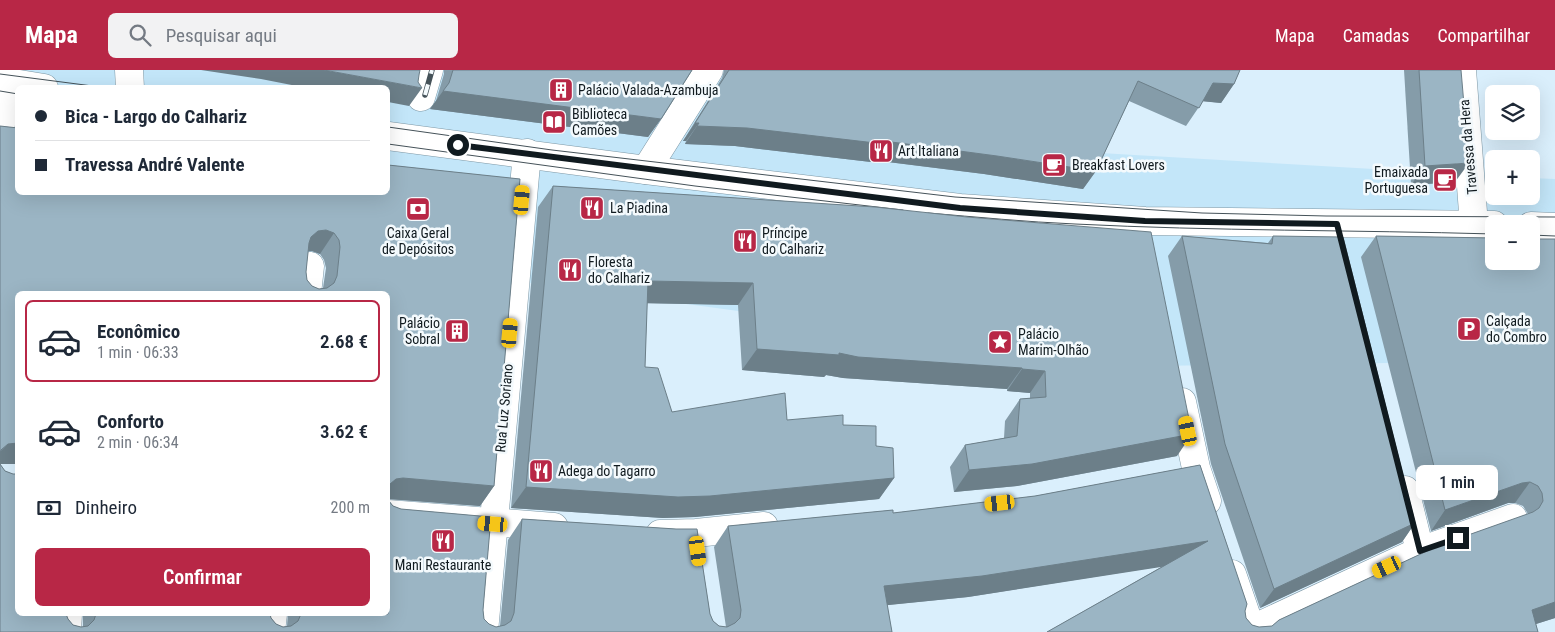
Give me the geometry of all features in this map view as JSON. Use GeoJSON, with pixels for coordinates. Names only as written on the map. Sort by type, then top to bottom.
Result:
{"type":"FeatureCollection","features":[{"type":"Feature","properties":{"kind":"street"},"geometry":{"type":"LineString","coordinates":[[129,70],[130,85]]}},
{"type":"Feature","properties":{"kind":"street"},"geometry":{"type":"LineString","coordinates":[[422,97],[429,70]]}},
{"type":"Feature","properties":{"kind":"street"},"geometry":{"type":"LineString","coordinates":[[646,170],[709,70]]}},
{"type":"Feature","properties":{"kind":"street","name":"Travessa da Hera"},"geometry":{"type":"LineString","coordinates":[[1462,70],[1484,225]]}},
{"type":"Feature","properties":{"kind":"street"},"geometry":{"type":"LineString","coordinates":[[0,131],[3,82],[24,85]]}},
{"type":"Feature","properties":{"kind":"street"},"geometry":{"type":"LineString","coordinates":[[390,136],[646,170],[960,208],[1148,234],[1340,237],[1484,225]]}},
{"type":"Feature","properties":{"kind":"street","name":"Rua Luz Soriano"},"geometry":{"type":"LineString","coordinates":[[484,632],[527,153]]}},
{"type":"Feature","properties":{"kind":"street"},"geometry":{"type":"LineString","coordinates":[[1540,226],[1555,227]]}},
{"type":"Feature","properties":{"kind":"street"},"geometry":{"type":"LineString","coordinates":[[307,291],[310,266]]}},
{"type":"Feature","properties":{"kind":"street"},"geometry":{"type":"LineString","coordinates":[[1178,382],[1196,468],[1215,525]]}},
{"type":"Feature","properties":{"kind":"street"},"geometry":{"type":"LineString","coordinates":[[1399,466],[1420,551]]}},
{"type":"Feature","properties":{"kind":"street"},"geometry":{"type":"LineString","coordinates":[[1168,473],[1196,468]]}},
{"type":"Feature","properties":{"kind":"street"},"geometry":{"type":"LineString","coordinates":[[390,514],[493,524],[583,529]]}},
{"type":"Feature","properties":{"kind":"street"},"geometry":{"type":"LineString","coordinates":[[1225,553],[1250,631],[1420,551],[1513,518]]}},
{"type":"Feature","properties":{"kind":"street"},"geometry":{"type":"LineString","coordinates":[[633,532],[663,534],[696,533],[784,524]]}},
{"type":"Feature","properties":{"kind":"street"},"geometry":{"type":"LineString","coordinates":[[696,533],[700,560]]}},
{"type":"Feature","properties":{"kind":"street"},"geometry":{"type":"LineString","coordinates":[[66,632],[68,616]]}},
{"type":"Feature","properties":{"kind":"street"},"geometry":{"type":"LineString","coordinates":[[271,632],[273,616]]}},
{"type":"Feature","properties":{"kind":"shaded area"},"geometry":{"type":"Polygon","coordinates":[[[0,70],[703,70],[1066,151],[1485,175],[1485,205],[1540,205],[1540,178],[1555,179],[1555,361],[1144,366],[0,211],[0,70]]]}},
{"type":"Feature","properties":{"kind":"building"},"geometry":{"type":"Polygon","coordinates":[[[324,70],[420,70],[418,82],[422,88],[324,70]]]}},
{"type":"Feature","properties":{"kind":"building","name":"Palácio Valada-Azambuja"},"geometry":{"type":"Polygon","coordinates":[[[453,70],[692,70],[661,119],[443,91],[449,83],[453,70]]]}},
{"type":"Feature","properties":{"kind":"building"},"geometry":{"type":"Polygon","coordinates":[[[729,70],[1240,70],[1234,84],[1213,83],[1199,108],[1138,81],[1096,171],[884,141],[884,144],[747,128],[697,126],[699,123],[695,123],[729,70]]]}},
{"type":"Feature","properties":{"kind":"building"},"geometry":{"type":"Polygon","coordinates":[[[1419,70],[1461,70],[1469,163],[1425,166],[1419,70]]]}},
{"type":"Feature","properties":{"kind":"building"},"geometry":{"type":"Polygon","coordinates":[[[0,126],[15,128],[15,195],[390,195],[390,165],[520,179],[494,486],[403,478],[396,479],[390,484],[390,291],[15,291],[15,443],[8,444],[1,450],[0,454],[0,126]],[[326,230],[318,231],[311,237],[306,272],[307,280],[312,286],[319,289],[327,288],[334,283],[337,276],[339,240],[334,233],[326,230]]]}},
{"type":"Feature","properties":{"kind":"building"},"geometry":{"type":"Polygon","coordinates":[[[553,186],[875,207],[967,217],[1151,232],[1192,434],[1032,464],[969,470],[965,445],[1017,436],[1020,399],[1046,397],[1045,371],[858,357],[839,353],[839,355],[757,349],[753,283],[648,281],[645,367],[658,368],[672,412],[785,393],[787,420],[843,415],[843,425],[876,426],[876,446],[893,448],[894,478],[710,496],[678,497],[526,487],[553,186]]]}},
{"type":"Feature","properties":{"kind":"building"},"geometry":{"type":"Polygon","coordinates":[[[1182,236],[1272,244],[1273,236],[1343,237],[1415,523],[1274,589],[1225,444],[1182,236]]]}},
{"type":"Feature","properties":{"kind":"building"},"geometry":{"type":"Polygon","coordinates":[[[1376,236],[1485,238],[1485,270],[1540,270],[1540,239],[1555,239],[1555,602],[1532,610],[1538,632],[1047,632],[1208,541],[982,576],[884,586],[892,632],[0,632],[0,464],[5,471],[15,474],[15,616],[67,616],[73,625],[81,627],[88,626],[95,616],[270,616],[276,624],[283,627],[291,626],[298,621],[300,616],[390,616],[390,502],[393,506],[401,509],[491,517],[483,610],[484,619],[496,627],[511,621],[514,613],[522,519],[697,529],[710,614],[713,621],[719,626],[727,627],[740,618],[741,610],[728,526],[893,510],[893,513],[1035,496],[1200,465],[1247,604],[1246,618],[1252,625],[1259,627],[1272,626],[1279,620],[1440,545],[1533,512],[1539,508],[1543,501],[1542,493],[1538,486],[1530,482],[1522,483],[1445,510],[1376,236]]]}},
{"type":"Feature","properties":{"kind":"tram line"},"geometry":{"type":"LineString","coordinates":[[0,74],[85,85]]}},
{"type":"Feature","properties":{"kind":"tram line"},"geometry":{"type":"LineString","coordinates":[[0,91],[15,94]]}},
{"type":"Feature","properties":{"kind":"tram line"},"geometry":{"type":"LineString","coordinates":[[390,127],[552,150],[955,197],[1202,213],[1326,216],[1555,217]]}},
{"type":"Feature","properties":{"kind":"tram line"},"geometry":{"type":"LineString","coordinates":[[390,144],[695,186],[903,210]]}},
{"type":"Feature","properties":{"kind":"tram line"},"geometry":{"type":"LineString","coordinates":[[928,213],[1038,222],[1127,226],[1485,234]]}},
{"type":"Feature","properties":{"kind":"tram line"},"geometry":{"type":"LineString","coordinates":[[1540,235],[1555,236]]}},
{"type":"Feature","properties":{"kind":"railway"},"geometry":{"type":"LineString","coordinates":[[425,95],[432,70]]}},
{"type":"Feature","properties":{"kind":"place","name":"Palácio Valada-Azambuja"},"geometry":{"type":"Point","coordinates":[561,90]}},
{"type":"Feature","properties":{"kind":"place","name":"Biblioteca Camões"},"geometry":{"type":"Point","coordinates":[554,122]}},
{"type":"Feature","properties":{"kind":"place","name":"Art Italiana"},"geometry":{"type":"Point","coordinates":[881,151]}},
{"type":"Feature","properties":{"kind":"place","name":"Breakfast Lovers"},"geometry":{"type":"Point","coordinates":[1054,165]}},
{"type":"Feature","properties":{"kind":"place","name":"Emaixada Portuguesa"},"geometry":{"type":"Point","coordinates":[1445,180]}},
{"type":"Feature","properties":{"kind":"place","name":"La Piadina"},"geometry":{"type":"Point","coordinates":[592,208]}},
{"type":"Feature","properties":{"kind":"place","name":"Caixa Geral de Depósitos"},"geometry":{"type":"Point","coordinates":[418,209]}},
{"type":"Feature","properties":{"kind":"place","name":"Príncipe do Calhariz"},"geometry":{"type":"Point","coordinates":[745,241]}},
{"type":"Feature","properties":{"kind":"place","name":"Floresta do Calhariz"},"geometry":{"type":"Point","coordinates":[570,270]}},
{"type":"Feature","properties":{"kind":"place","name":"Calçada do Combro"},"geometry":{"type":"Point","coordinates":[1469,329]}},
{"type":"Feature","properties":{"kind":"place","name":"Palácio Sobral"},"geometry":{"type":"Point","coordinates":[457,331]}},
{"type":"Feature","properties":{"kind":"place","name":"Palácio Marim-Olhão"},"geometry":{"type":"Point","coordinates":[1000,342]}},
{"type":"Feature","properties":{"kind":"place","name":"Adega do Tagarro"},"geometry":{"type":"Point","coordinates":[541,471]}},
{"type":"Feature","properties":{"kind":"place","name":"Mani Restaurante"},"geometry":{"type":"Point","coordinates":[443,541]}},
{"type":"Feature","properties":{"kind":"route"},"geometry":{"type":"LineString","coordinates":[[458,145],[960,208],[1145,221],[1337,224],[1420,551],[1458,538]]}}]}
